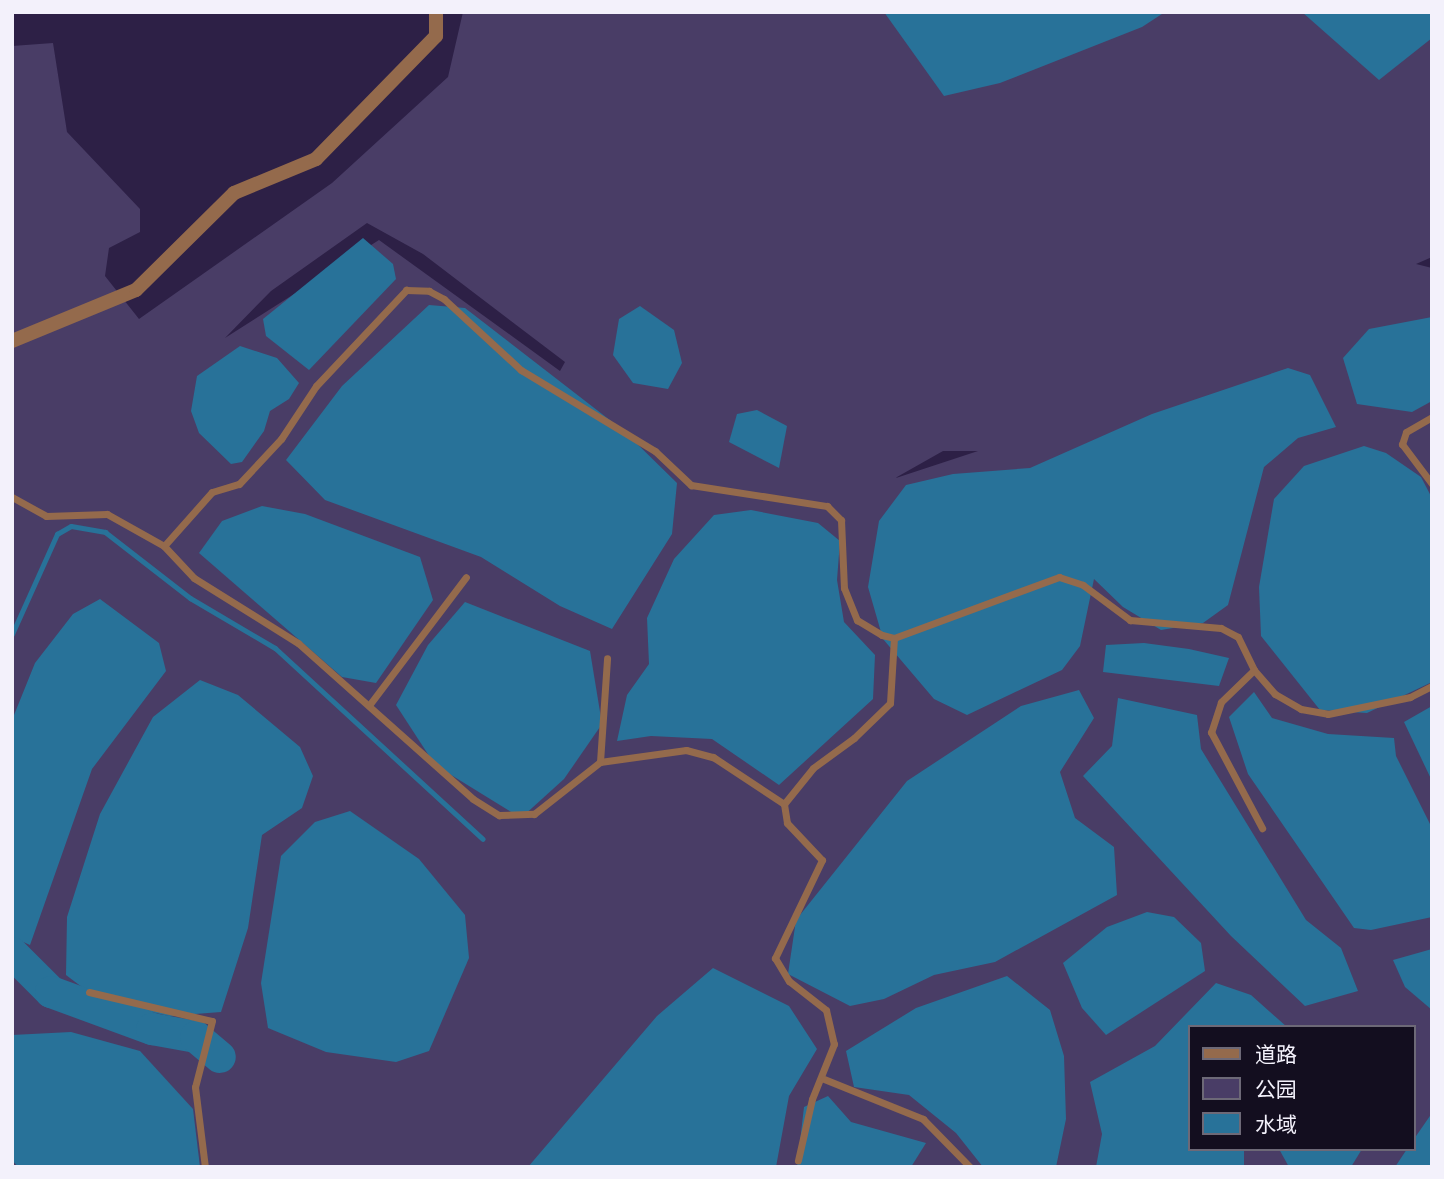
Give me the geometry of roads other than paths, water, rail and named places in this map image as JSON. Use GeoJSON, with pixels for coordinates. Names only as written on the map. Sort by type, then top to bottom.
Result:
{"type":"FeatureCollection","features":[{"type":"Feature","properties":{"kind":"street"},"geometry":{"type":"LineString","coordinates":[[12,341],[136,290],[234,192],[316,159],[436,36],[436,12]]}},
{"type":"Feature","properties":{"kind":"lane"},"geometry":{"type":"LineString","coordinates":[[164,546],[212,492],[239,484],[281,439],[316,386],[406,290],[429,291],[444,299],[521,370],[655,451],[691,485],[827,506],[841,520],[844,588],[857,620],[894,638],[1059,577],[1083,585],[1130,620],[1229,632],[1238,637],[1254,670],[1275,694],[1301,709],[1328,714],[1410,697],[1432,686]]}},
{"type":"Feature","properties":{"kind":"lane"},"geometry":{"type":"LineString","coordinates":[[1432,417],[1406,432],[1402,444],[1432,484]]}},
{"type":"Feature","properties":{"kind":"lane"},"geometry":{"type":"LineString","coordinates":[[12,497],[46,516],[107,514],[164,546],[194,578],[298,643],[370,704],[473,799],[499,815],[534,814],[600,762],[701,752],[784,804]]}},
{"type":"Feature","properties":{"kind":"lane"},"geometry":{"type":"LineString","coordinates":[[370,704],[466,577]]}},
{"type":"Feature","properties":{"kind":"lane"},"geometry":{"type":"LineString","coordinates":[[798,1160],[812,1100],[824,1079],[834,1044],[832,1025],[826,1010],[784,976],[775,958],[822,860],[787,823],[784,804],[813,768],[854,738],[890,703],[894,638]]}},
{"type":"Feature","properties":{"kind":"lane"},"geometry":{"type":"LineString","coordinates":[[600,762],[607,658]]}},
{"type":"Feature","properties":{"kind":"lane"},"geometry":{"type":"LineString","coordinates":[[1254,670],[1221,702],[1211,732],[1262,828]]}},
{"type":"Feature","properties":{"kind":"lane"},"geometry":{"type":"LineString","coordinates":[[89,992],[212,1021],[195,1087],[205,1167]]}},
{"type":"Feature","properties":{"kind":"lane"},"geometry":{"type":"LineString","coordinates":[[824,1079],[923,1119],[970,1167]]}},
{"type":"Feature","properties":{"kind":"water"},"geometry":{"type":"Polygon","coordinates":[[[884,12],[1165,12],[1142,27],[1000,83],[944,96],[884,12]]]}},
{"type":"Feature","properties":{"kind":"water"},"geometry":{"type":"Polygon","coordinates":[[[1302,12],[1432,12],[1432,38],[1379,80],[1302,12]]]}},
{"type":"Feature","properties":{"kind":"water"},"geometry":{"type":"Polygon","coordinates":[[[363,238],[393,264],[396,279],[309,370],[266,336],[263,319],[363,238]]]}},
{"type":"Feature","properties":{"kind":"water"},"geometry":{"type":"Polygon","coordinates":[[[429,305],[465,308],[624,431],[677,483],[672,534],[612,629],[560,606],[481,557],[325,500],[286,460],[342,386],[429,305]]]}},
{"type":"Feature","properties":{"kind":"water"},"geometry":{"type":"Polygon","coordinates":[[[640,306],[674,330],[682,363],[668,389],[633,383],[613,355],[619,319],[640,306]]]}},
{"type":"Feature","properties":{"kind":"water"},"geometry":{"type":"Polygon","coordinates":[[[1432,317],[1432,401],[1412,412],[1357,404],[1343,358],[1369,329],[1432,317]]]}},
{"type":"Feature","properties":{"kind":"water"},"geometry":{"type":"Polygon","coordinates":[[[240,346],[277,358],[299,383],[289,399],[270,411],[264,431],[242,462],[231,464],[199,433],[191,411],[197,376],[240,346]]]}},
{"type":"Feature","properties":{"kind":"water"},"geometry":{"type":"Polygon","coordinates":[[[1288,368],[1310,375],[1336,427],[1298,438],[1264,467],[1228,605],[1203,623],[1161,630],[1123,607],[1094,579],[1080,646],[1062,670],[967,715],[934,699],[883,639],[868,587],[879,521],[906,485],[953,474],[1030,468],[1152,414],[1288,368]]]}},
{"type":"Feature","properties":{"kind":"water"},"geometry":{"type":"Polygon","coordinates":[[[757,410],[787,426],[779,468],[729,442],[737,414],[757,410]]]}},
{"type":"Feature","properties":{"kind":"water"},"geometry":{"type":"Polygon","coordinates":[[[1364,446],[1386,453],[1421,477],[1432,498],[1432,682],[1367,713],[1320,710],[1261,636],[1259,587],[1274,499],[1304,466],[1364,446]]]}},
{"type":"Feature","properties":{"kind":"water"},"geometry":{"type":"Polygon","coordinates":[[[262,506],[305,514],[420,557],[433,600],[376,683],[342,677],[199,553],[222,521],[262,506]]]}},
{"type":"Feature","properties":{"kind":"water"},"geometry":{"type":"Polygon","coordinates":[[[751,510],[818,523],[840,541],[837,580],[844,622],[875,655],[873,699],[779,785],[712,739],[651,736],[617,741],[627,695],[649,664],[647,618],[674,559],[714,515],[751,510]]]}},
{"type":"Feature","properties":{"kind":"water"},"geometry":{"type":"Polygon","coordinates":[[[100,599],[159,643],[166,671],[92,769],[30,945],[12,937],[12,720],[35,663],[73,614],[100,599]]]}},
{"type":"Feature","properties":{"kind":"water"},"geometry":{"type":"Polygon","coordinates":[[[465,602],[590,651],[602,724],[564,779],[521,818],[435,765],[396,705],[428,645],[465,602]]]}},
{"type":"Feature","properties":{"kind":"water"},"geometry":{"type":"Polygon","coordinates":[[[1144,643],[1229,658],[1219,686],[1103,672],[1106,645],[1144,643]]]}},
{"type":"Feature","properties":{"kind":"water"},"geometry":{"type":"Polygon","coordinates":[[[200,680],[238,695],[300,747],[313,776],[302,808],[262,835],[248,928],[221,1012],[169,1016],[99,1000],[66,975],[67,917],[100,814],[153,717],[200,680]]]}},
{"type":"Feature","properties":{"kind":"water"},"geometry":{"type":"Polygon","coordinates":[[[1079,690],[1094,718],[1060,772],[1075,818],[1114,847],[1117,895],[995,962],[934,975],[884,999],[850,1006],[788,974],[796,920],[907,781],[1021,706],[1079,690]]]}},
{"type":"Feature","properties":{"kind":"water"},"geometry":{"type":"Polygon","coordinates":[[[1254,692],[1272,718],[1328,734],[1394,738],[1396,756],[1432,828],[1432,917],[1371,930],[1354,928],[1248,774],[1229,717],[1254,692]]]}},
{"type":"Feature","properties":{"kind":"water"},"geometry":{"type":"Polygon","coordinates":[[[1118,698],[1197,715],[1201,749],[1306,920],[1341,948],[1358,991],[1305,1006],[1231,936],[1083,776],[1112,746],[1118,698]]]}},
{"type":"Feature","properties":{"kind":"water"},"geometry":{"type":"Polygon","coordinates":[[[1432,706],[1432,781],[1404,722],[1432,706]]]}},
{"type":"Feature","properties":{"kind":"water"},"geometry":{"type":"Polygon","coordinates":[[[350,811],[419,859],[465,915],[469,958],[429,1051],[396,1062],[326,1052],[268,1028],[261,983],[281,856],[315,822],[350,811]]]}},
{"type":"Feature","properties":{"kind":"water"},"geometry":{"type":"Polygon","coordinates":[[[1147,912],[1174,917],[1201,943],[1205,971],[1106,1035],[1082,1008],[1063,963],[1107,927],[1147,912]]]}},
{"type":"Feature","properties":{"kind":"water"},"geometry":{"type":"Polygon","coordinates":[[[1432,949],[1432,1010],[1405,987],[1393,960],[1432,949]]]}},
{"type":"Feature","properties":{"kind":"water"},"geometry":{"type":"Polygon","coordinates":[[[713,968],[789,1006],[817,1049],[789,1096],[776,1167],[528,1167],[657,1016],[713,968]]]}},
{"type":"Feature","properties":{"kind":"water"},"geometry":{"type":"Polygon","coordinates":[[[1007,976],[1050,1010],[1064,1056],[1066,1119],[1056,1167],[983,1167],[956,1133],[909,1095],[854,1087],[846,1051],[916,1008],[1007,976]]]}},
{"type":"Feature","properties":{"kind":"water"},"geometry":{"type":"Polygon","coordinates":[[[1216,983],[1251,995],[1285,1025],[1188,1025],[1188,1151],[1244,1151],[1244,1167],[1096,1167],[1102,1134],[1090,1082],[1155,1046],[1216,983]]]}},
{"type":"Feature","properties":{"kind":"water"},"geometry":{"type":"Polygon","coordinates":[[[71,1032],[140,1051],[193,1109],[200,1167],[18,1167],[12,1160],[12,1035],[71,1032]]]}},
{"type":"Feature","properties":{"kind":"water"},"geometry":{"type":"Polygon","coordinates":[[[828,1096],[851,1122],[926,1143],[911,1167],[797,1167],[804,1107],[828,1096]]]}},
{"type":"Feature","properties":{"kind":"water"},"geometry":{"type":"Polygon","coordinates":[[[1432,1113],[1432,1167],[1395,1167],[1406,1151],[1416,1151],[1416,1136],[1432,1113]]]}},
{"type":"Feature","properties":{"kind":"water"},"geometry":{"type":"Polygon","coordinates":[[[1280,1151],[1361,1151],[1351,1167],[1289,1167],[1280,1151]]]}},
{"type":"Feature","properties":{"kind":"waterway"},"geometry":{"type":"LineString","coordinates":[[12,634],[57,534],[71,526],[105,532],[190,598],[275,648],[483,839]]}},
{"type":"Feature","properties":{"kind":"waterway"},"geometry":{"type":"LineString","coordinates":[[12,953],[51,992],[152,1029],[196,1037],[220,1057]]}}]}
